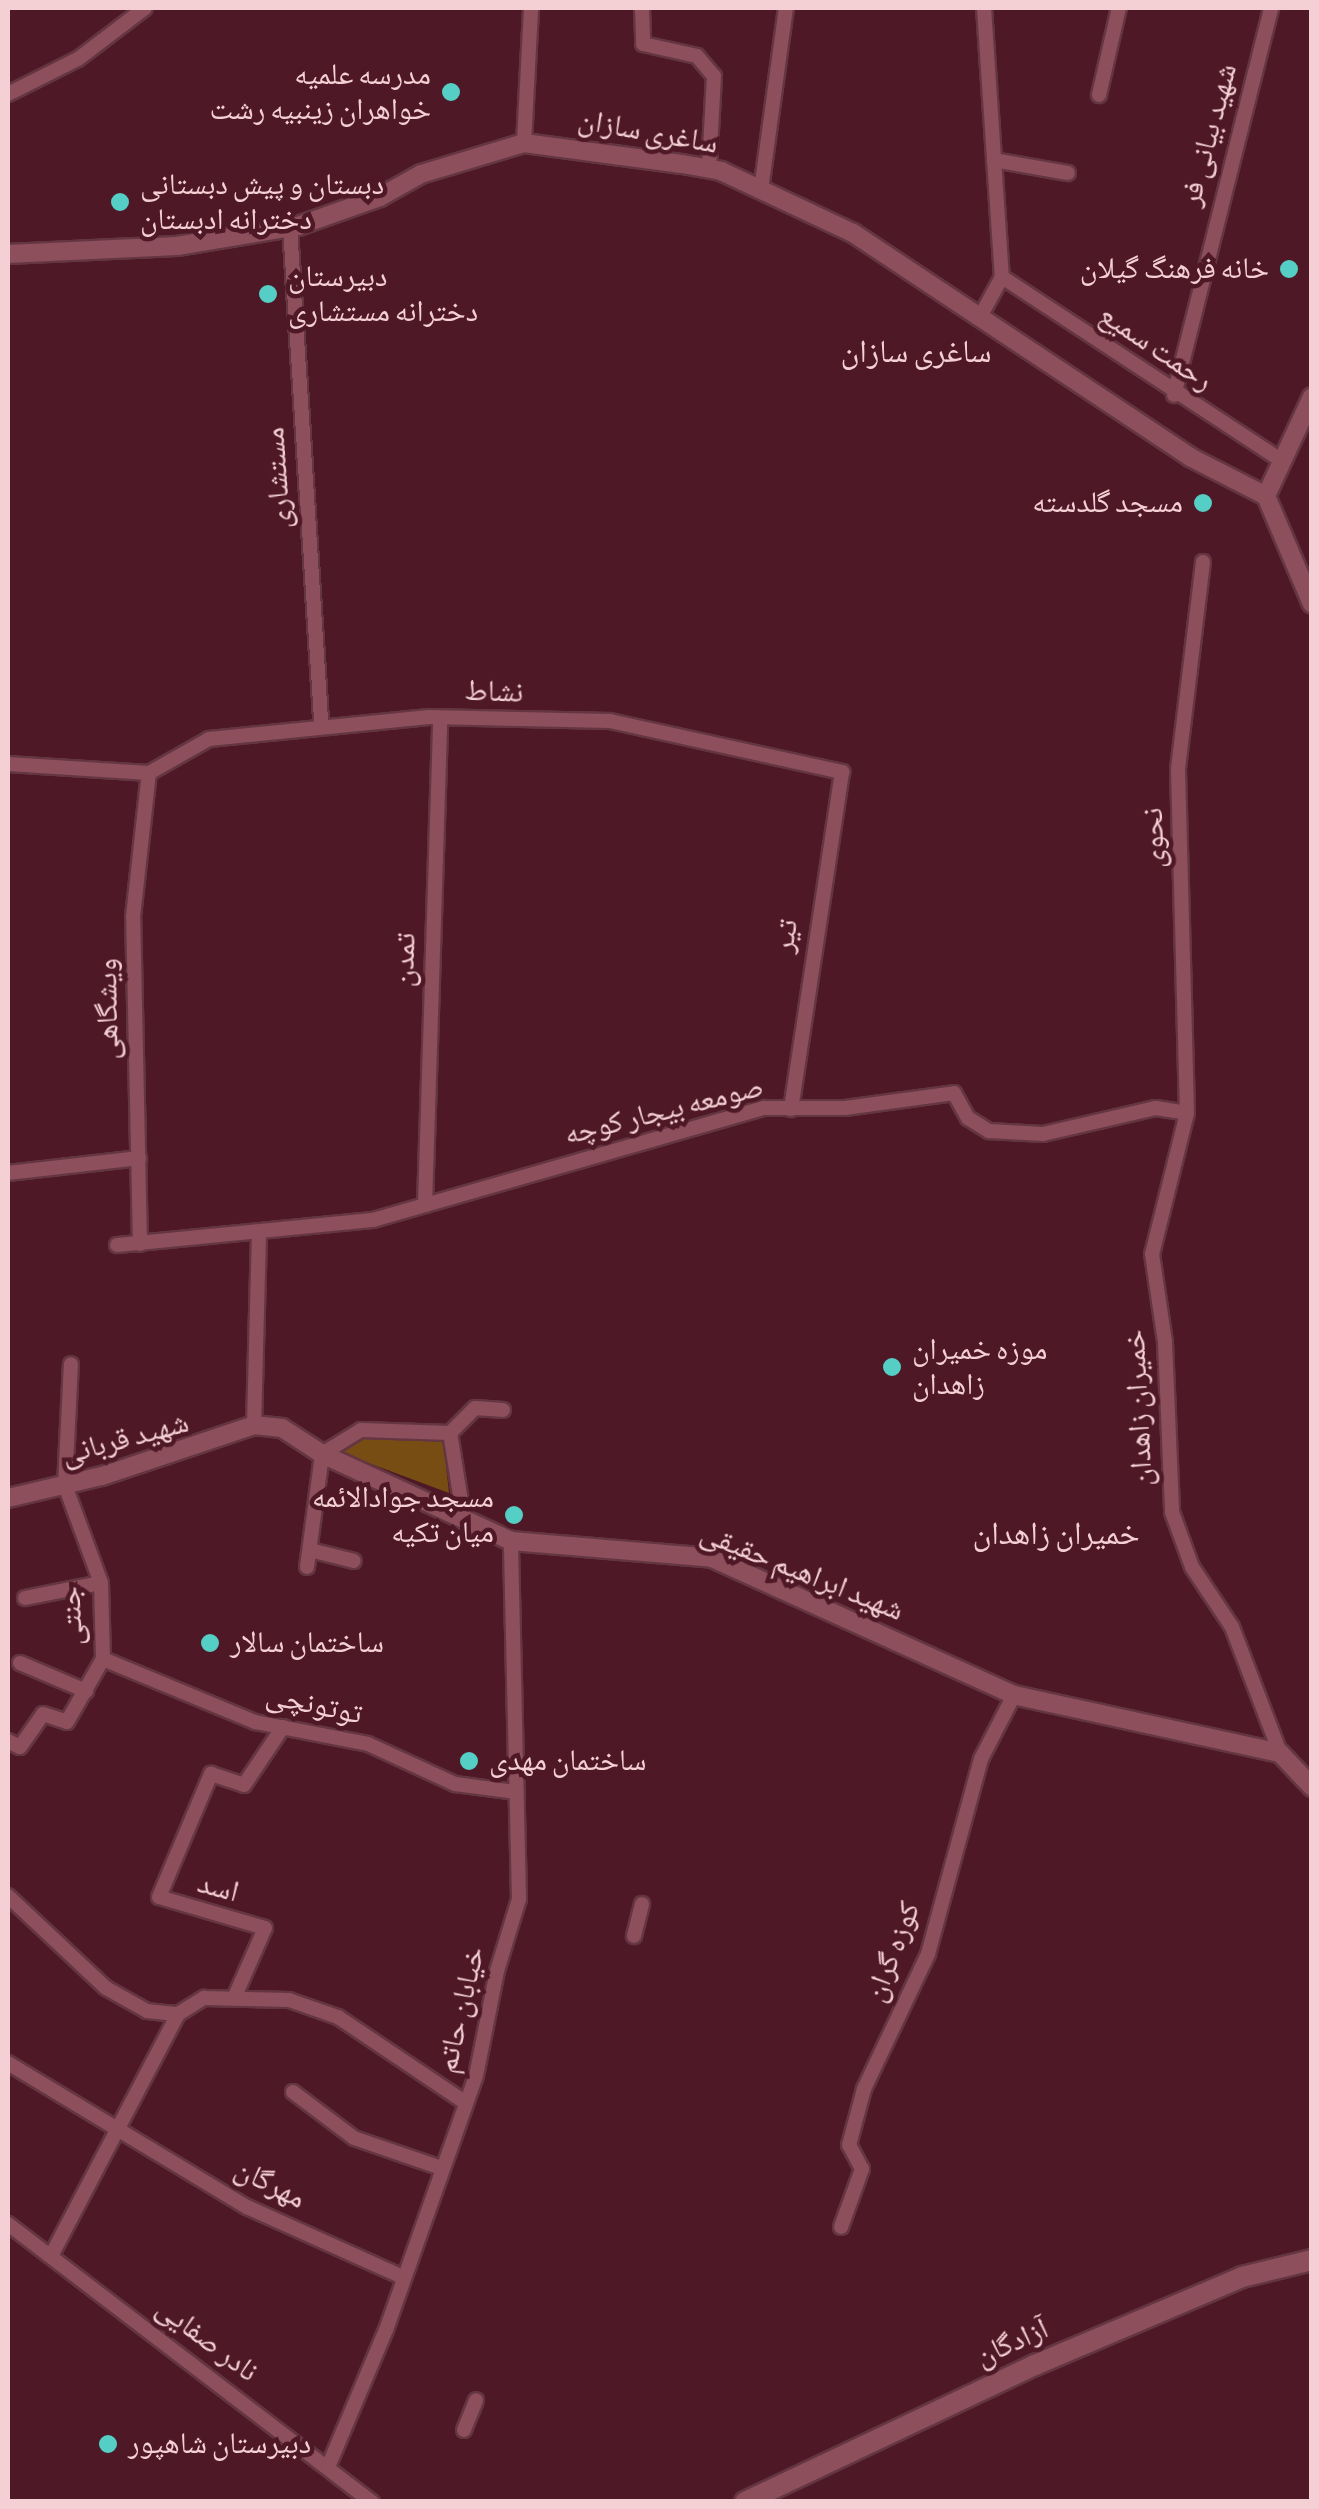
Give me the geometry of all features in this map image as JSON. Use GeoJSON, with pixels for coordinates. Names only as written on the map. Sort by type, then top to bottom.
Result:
{"type":"FeatureCollection","features":[{"type":"Feature","properties":{"kind":"main road","name":"آزادگان"},"geometry":{"type":"LineString","coordinates":[[746,2502],[1087,2343],[1242,2277],[1312,2260]]}},
{"type":"Feature","properties":{"kind":"street"},"geometry":{"type":"LineString","coordinates":[[8,94],[78,59],[145,8]]}},
{"type":"Feature","properties":{"kind":"street"},"geometry":{"type":"LineString","coordinates":[[524,142],[531,8]]}},
{"type":"Feature","properties":{"kind":"street"},"geometry":{"type":"LineString","coordinates":[[642,8],[642,44],[690,53],[714,76],[710,169]]}},
{"type":"Feature","properties":{"kind":"street"},"geometry":{"type":"LineString","coordinates":[[761,190],[786,8]]}},
{"type":"Feature","properties":{"kind":"street"},"geometry":{"type":"LineString","coordinates":[[980,317],[1002,277],[984,8]]}},
{"type":"Feature","properties":{"kind":"street"},"geometry":{"type":"LineString","coordinates":[[1099,95],[1119,8]]}},
{"type":"Feature","properties":{"kind":"street","name":"شهید بیانی فر"},"geometry":{"type":"LineString","coordinates":[[1174,395],[1271,8]]}},
{"type":"Feature","properties":{"kind":"street","name":"ساغری سازان"},"geometry":{"type":"LineString","coordinates":[[8,254],[177,246],[290,228],[380,197],[421,174],[524,142],[710,169],[853,233],[1190,457],[1266,496]]}},
{"type":"Feature","properties":{"kind":"street"},"geometry":{"type":"LineString","coordinates":[[994,160],[1068,173]]}},
{"type":"Feature","properties":{"kind":"street","name":"مستشاری"},"geometry":{"type":"LineString","coordinates":[[290,228],[321,726]]}},
{"type":"Feature","properties":{"kind":"street","name":"رحمت سمیع"},"geometry":{"type":"LineString","coordinates":[[1002,277],[1174,395],[1282,462]]}},
{"type":"Feature","properties":{"kind":"street"},"geometry":{"type":"LineString","coordinates":[[1312,397],[1266,496],[1312,604]]}},
{"type":"Feature","properties":{"kind":"street","name":"نحوی"},"geometry":{"type":"LineString","coordinates":[[1187,1114],[1178,769],[1203,562]]}},
{"type":"Feature","properties":{"kind":"street","name":"نشاط"},"geometry":{"type":"LineString","coordinates":[[150,773],[208,738],[440,718],[610,721],[776,763],[842,772]]}},
{"type":"Feature","properties":{"kind":"street","name":"تمدن"},"geometry":{"type":"LineString","coordinates":[[425,1205],[440,718]]}},
{"type":"Feature","properties":{"kind":"street"},"geometry":{"type":"LineString","coordinates":[[8,764],[150,773]]}},
{"type":"Feature","properties":{"kind":"street","name":"تیر"},"geometry":{"type":"LineString","coordinates":[[791,1109],[842,772]]}},
{"type":"Feature","properties":{"kind":"street","name":"ویشگاهی"},"geometry":{"type":"LineString","coordinates":[[140,1244],[134,917],[150,773]]}},
{"type":"Feature","properties":{"kind":"street","name":"صومعه بیجار کوچه"},"geometry":{"type":"LineString","coordinates":[[116,1245],[373,1220],[696,1124],[791,1109],[954,1093],[968,1118],[989,1131],[1044,1134],[1156,1108],[1187,1114]]}},
{"type":"Feature","properties":{"kind":"street","name":"خمیران زاهدان"},"geometry":{"type":"LineString","coordinates":[[1187,1114],[1152,1254],[1166,1342],[1172,1512],[1192,1567],[1232,1627],[1280,1753],[1312,1787]]}},
{"type":"Feature","properties":{"kind":"street"},"geometry":{"type":"LineString","coordinates":[[8,1173],[138,1158]]}},
{"type":"Feature","properties":{"kind":"street"},"geometry":{"type":"LineString","coordinates":[[254,1426],[259,1234]]}},
{"type":"Feature","properties":{"kind":"street"},"geometry":{"type":"LineString","coordinates":[[65,1485],[71,1364]]}},
{"type":"Feature","properties":{"kind":"street"},"geometry":{"type":"LineString","coordinates":[[307,1567],[322,1454],[361,1430],[450,1433],[475,1408],[503,1410]]}},
{"type":"Feature","properties":{"kind":"street","name":"شهید ابراهیم حقیقی"},"geometry":{"type":"LineString","coordinates":[[254,1426],[282,1428],[322,1454],[511,1542],[712,1558],[1014,1695],[1280,1753]]}},
{"type":"Feature","properties":{"kind":"street","name":"شهید قربانی"},"geometry":{"type":"LineString","coordinates":[[8,1498],[65,1485],[254,1426]]}},
{"type":"Feature","properties":{"kind":"street"},"geometry":{"type":"LineString","coordinates":[[450,1433],[464,1520]]}},
{"type":"Feature","properties":{"kind":"street","name":"جنتی"},"geometry":{"type":"LineString","coordinates":[[8,1741],[20,1747],[42,1714],[67,1722],[103,1659],[101,1583],[65,1485]]}},
{"type":"Feature","properties":{"kind":"street","name":"خیابان حاتم"},"geometry":{"type":"LineString","coordinates":[[328,2467],[404,2277],[466,2104],[519,1899],[511,1542]]}},
{"type":"Feature","properties":{"kind":"street"},"geometry":{"type":"LineString","coordinates":[[310,1550],[354,1560]]}},
{"type":"Feature","properties":{"kind":"street"},"geometry":{"type":"LineString","coordinates":[[25,1598],[101,1583]]}},
{"type":"Feature","properties":{"kind":"street","name":"توتونچی"},"geometry":{"type":"LineString","coordinates":[[103,1659],[283,1727],[368,1744],[455,1784],[516,1792]]}},
{"type":"Feature","properties":{"kind":"street"},"geometry":{"type":"LineString","coordinates":[[20,1663],[86,1690]]}},
{"type":"Feature","properties":{"kind":"street","name":"کوزه گران"},"geometry":{"type":"LineString","coordinates":[[840,2227],[862,2169],[849,2146],[864,2089],[928,1954],[981,1759],[1014,1695]]}},
{"type":"Feature","properties":{"kind":"street","name":"اسد"},"geometry":{"type":"LineString","coordinates":[[235,1996],[265,1928],[159,1897],[211,1774],[244,1784],[283,1727]]}},
{"type":"Feature","properties":{"kind":"street"},"geometry":{"type":"LineString","coordinates":[[8,1896],[106,1988],[147,2011],[178,2014]]}},
{"type":"Feature","properties":{"kind":"street"},"geometry":{"type":"LineString","coordinates":[[634,1936],[642,1904]]}},
{"type":"Feature","properties":{"kind":"street"},"geometry":{"type":"LineString","coordinates":[[51,2256],[178,2014],[204,1998],[288,2000],[338,2017],[466,2104]]}},
{"type":"Feature","properties":{"kind":"street","name":"مهرگان"},"geometry":{"type":"LineString","coordinates":[[8,2063],[247,2206],[404,2277]]}},
{"type":"Feature","properties":{"kind":"street"},"geometry":{"type":"LineString","coordinates":[[293,2092],[354,2138],[441,2168]]}},
{"type":"Feature","properties":{"kind":"street","name":"نادر صفایی"},"geometry":{"type":"LineString","coordinates":[[8,2224],[372,2502]]}},
{"type":"Feature","properties":{"kind":"street"},"geometry":{"type":"LineString","coordinates":[[464,2430],[476,2400]]}},
{"type":"Feature","properties":{"kind":"shaded area"},"geometry":{"type":"Polygon","coordinates":[[[443,1438],[449,1493],[339,1452],[363,1439],[443,1438]]]}},
{"type":"Feature","properties":{"kind":"place","name":"مدرسه علمیه خواهران زینبیه رشت"},"geometry":{"type":"Point","coordinates":[451,92]}},
{"type":"Feature","properties":{"kind":"place","name":"دبستان و پیش دبستانی دخترانه ادبستان"},"geometry":{"type":"Point","coordinates":[120,202]}},
{"type":"Feature","properties":{"kind":"place","name":"خانه فرهنگ گیلان"},"geometry":{"type":"Point","coordinates":[1289,269]}},
{"type":"Feature","properties":{"kind":"place","name":"دبیرستان دخترانه مستشاری"},"geometry":{"type":"Point","coordinates":[268,294]}},
{"type":"Feature","properties":{"kind":"place","name":"مسجد گلدسته"},"geometry":{"type":"Point","coordinates":[1203,503]}},
{"type":"Feature","properties":{"kind":"place","name":"موزه خمیران زاهدان"},"geometry":{"type":"Point","coordinates":[892,1367]}},
{"type":"Feature","properties":{"kind":"place","name":"مسجد جوادالائمه میان تکیه"},"geometry":{"type":"Point","coordinates":[514,1515]}},
{"type":"Feature","properties":{"kind":"place","name":"ساختمان سالار"},"geometry":{"type":"Point","coordinates":[210,1643]}},
{"type":"Feature","properties":{"kind":"place","name":"ساختمان مهدی"},"geometry":{"type":"Point","coordinates":[469,1761]}},
{"type":"Feature","properties":{"kind":"place","name":"دبیرستان شاهپور"},"geometry":{"type":"Point","coordinates":[108,2444]}},
{"type":"Feature","properties":{"kind":"district","name":"ساغری سازان"},"geometry":{"type":"Point","coordinates":[916,353]}},
{"type":"Feature","properties":{"kind":"district","name":"خمیران زاهدان"},"geometry":{"type":"Point","coordinates":[1056,1535]}}]}
